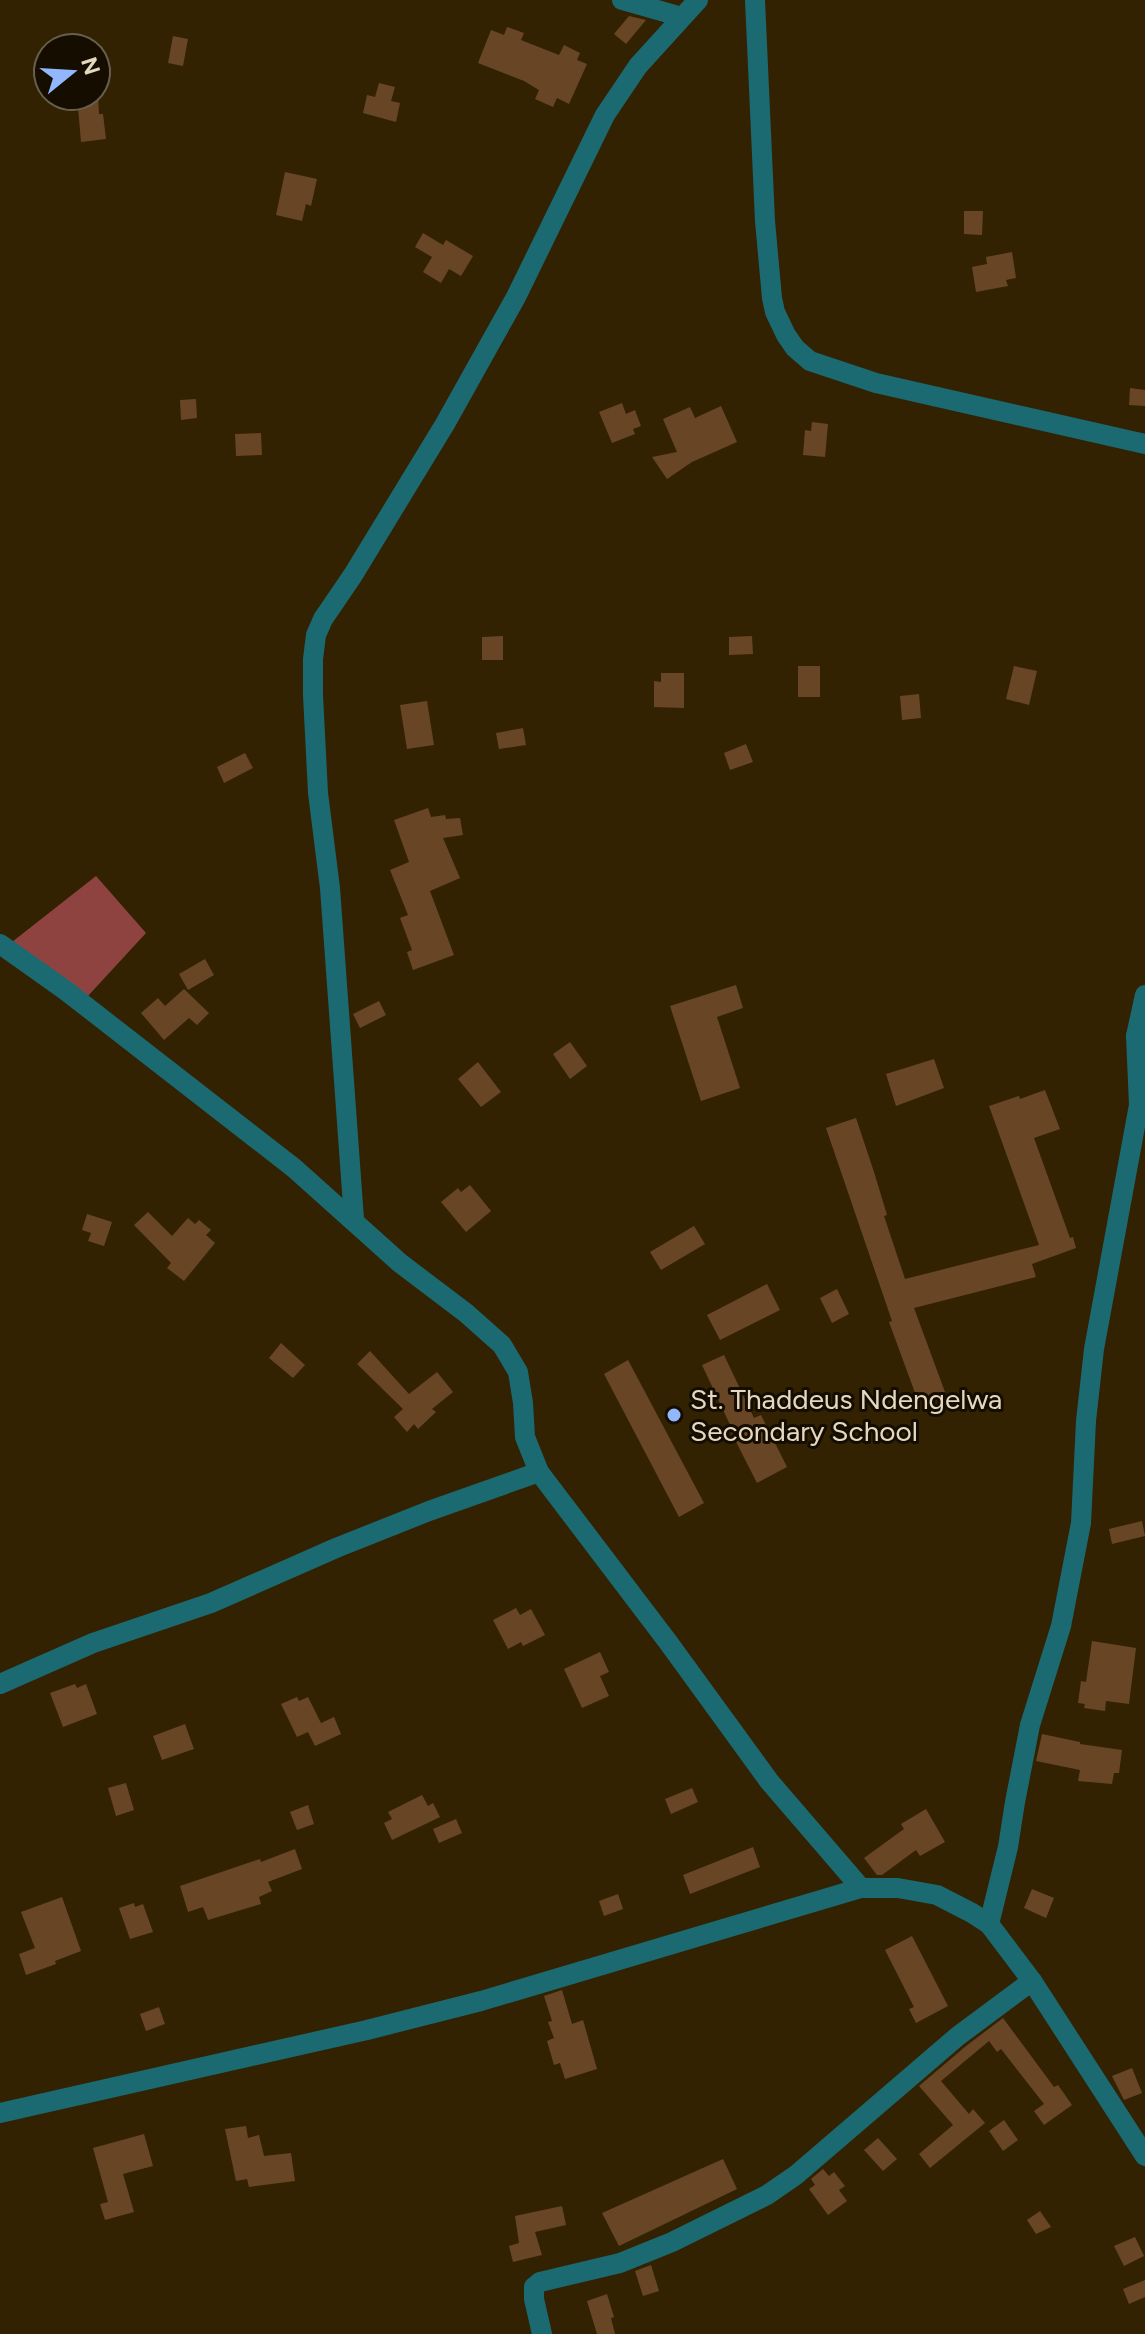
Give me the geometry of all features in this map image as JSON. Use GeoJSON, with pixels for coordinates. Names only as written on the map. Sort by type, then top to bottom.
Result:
{"type":"FeatureCollection","features":[{"type":"Feature","properties":{"kind":"street"},"geometry":{"type":"LineString","coordinates":[[622,0],[682,17]]}},
{"type":"Feature","properties":{"kind":"street"},"geometry":{"type":"LineString","coordinates":[[354,1219],[330,888],[318,793],[313,695],[316,635],[445,424],[516,297],[605,115],[638,66],[698,0]]}},
{"type":"Feature","properties":{"kind":"street"},"geometry":{"type":"LineString","coordinates":[[755,0],[765,221],[772,298],[786,335],[795,348],[810,361],[876,383],[1145,444]]}},
{"type":"Feature","properties":{"kind":"street"},"geometry":{"type":"LineString","coordinates":[[0,944],[65,990],[294,1168],[400,1263],[502,1345],[518,1372],[525,1437],[539,1472],[769,1781],[861,1888]]}},
{"type":"Feature","properties":{"kind":"street"},"geometry":{"type":"LineString","coordinates":[[989,1924],[1008,1847],[1030,1725],[1061,1626],[1081,1523],[1086,1421],[1094,1349],[1139,1105],[1140,1035],[1145,995]]}},
{"type":"Feature","properties":{"kind":"street"},"geometry":{"type":"LineString","coordinates":[[0,1684],[93,1643],[211,1603],[336,1548],[539,1472]]}},
{"type":"Feature","properties":{"kind":"street"},"geometry":{"type":"LineString","coordinates":[[0,2113],[481,2001],[861,1888],[898,1888],[937,1895],[989,1924],[1032,1981],[1145,2156]]}},
{"type":"Feature","properties":{"kind":"street"},"geometry":{"type":"LineString","coordinates":[[542,2334],[534,2299],[534,2287],[540,2282],[620,2263],[672,2242],[767,2195],[805,2167],[958,2036],[1032,1981]]}},
{"type":"Feature","properties":{"kind":"shaded area"},"geometry":{"type":"Polygon","coordinates":[[[96,876],[146,933],[87,997],[12,942],[96,876]]]}},
{"type":"Feature","properties":{"kind":"building"},"geometry":{"type":"Polygon","coordinates":[[[629,16],[646,20],[626,44],[614,34],[629,16]]]}},
{"type":"Feature","properties":{"kind":"building"},"geometry":{"type":"Polygon","coordinates":[[[507,27],[524,33],[521,40],[559,55],[564,45],[580,53],[577,60],[587,64],[569,104],[557,98],[553,107],[535,99],[539,90],[478,63],[491,30],[504,35],[507,27]]]}},
{"type":"Feature","properties":{"kind":"building"},"geometry":{"type":"Polygon","coordinates":[[[173,36],[188,39],[183,66],[168,63],[173,36]]]}},
{"type":"Feature","properties":{"kind":"building"},"geometry":{"type":"Polygon","coordinates":[[[379,83],[395,87],[391,101],[400,103],[396,122],[363,113],[367,95],[375,97],[379,83]]]}},
{"type":"Feature","properties":{"kind":"building"},"geometry":{"type":"Polygon","coordinates":[[[78,112],[103,114],[106,139],[81,142],[78,112]]]}},
{"type":"Feature","properties":{"kind":"building"},"geometry":{"type":"Polygon","coordinates":[[[285,172],[317,179],[311,206],[306,204],[302,221],[276,215],[285,172]]]}},
{"type":"Feature","properties":{"kind":"building"},"geometry":{"type":"Polygon","coordinates":[[[964,211],[983,211],[982,235],[964,234],[964,211]]]}},
{"type":"Feature","properties":{"kind":"building"},"geometry":{"type":"Polygon","coordinates":[[[423,233],[443,245],[446,240],[473,256],[461,276],[449,269],[441,283],[423,272],[432,257],[415,247],[423,233]]]}},
{"type":"Feature","properties":{"kind":"building"},"geometry":{"type":"Polygon","coordinates":[[[1012,252],[1016,278],[1006,280],[1008,286],[976,292],[972,267],[987,264],[986,257],[1012,252]]]}},
{"type":"Feature","properties":{"kind":"building"},"geometry":{"type":"Polygon","coordinates":[[[1130,388],[1145,390],[1145,406],[1129,405],[1130,388]]]}},
{"type":"Feature","properties":{"kind":"building"},"geometry":{"type":"Polygon","coordinates":[[[196,399],[197,418],[181,420],[180,400],[196,399]]]}},
{"type":"Feature","properties":{"kind":"building"},"geometry":{"type":"Polygon","coordinates":[[[622,403],[626,414],[635,410],[641,426],[633,429],[635,434],[612,443],[599,412],[622,403]]]}},
{"type":"Feature","properties":{"kind":"building"},"geometry":{"type":"Polygon","coordinates":[[[721,406],[737,442],[692,462],[667,479],[652,457],[677,452],[663,419],[690,407],[695,418],[721,406]]]}},
{"type":"Feature","properties":{"kind":"building"},"geometry":{"type":"Polygon","coordinates":[[[812,422],[828,424],[825,457],[803,455],[805,430],[811,431],[812,422]]]}},
{"type":"Feature","properties":{"kind":"building"},"geometry":{"type":"Polygon","coordinates":[[[261,433],[262,455],[236,456],[235,434],[261,433]]]}},
{"type":"Feature","properties":{"kind":"building"},"geometry":{"type":"Polygon","coordinates":[[[503,636],[503,660],[482,660],[482,637],[503,636]]]}},
{"type":"Feature","properties":{"kind":"building"},"geometry":{"type":"Polygon","coordinates":[[[752,636],[753,654],[729,655],[729,637],[752,636]]]}},
{"type":"Feature","properties":{"kind":"building"},"geometry":{"type":"Polygon","coordinates":[[[798,666],[820,666],[820,697],[798,697],[798,666]]]}},
{"type":"Feature","properties":{"kind":"building"},"geometry":{"type":"Polygon","coordinates":[[[1014,666],[1037,671],[1029,705],[1006,699],[1014,666]]]}},
{"type":"Feature","properties":{"kind":"building"},"geometry":{"type":"Polygon","coordinates":[[[661,673],[684,673],[684,708],[654,707],[654,681],[661,682],[661,673]]]}},
{"type":"Feature","properties":{"kind":"building"},"geometry":{"type":"Polygon","coordinates":[[[919,694],[921,718],[902,720],[900,696],[919,694]]]}},
{"type":"Feature","properties":{"kind":"building"},"geometry":{"type":"Polygon","coordinates":[[[427,701],[434,745],[407,749],[400,705],[427,701]]]}},
{"type":"Feature","properties":{"kind":"building"},"geometry":{"type":"Polygon","coordinates":[[[523,728],[526,745],[499,749],[496,733],[523,728]]]}},
{"type":"Feature","properties":{"kind":"building"},"geometry":{"type":"Polygon","coordinates":[[[746,744],[753,762],[730,770],[724,753],[746,744]]]}},
{"type":"Feature","properties":{"kind":"building"},"geometry":{"type":"Polygon","coordinates":[[[245,753],[253,768],[224,783],[217,767],[245,753]]]}},
{"type":"Feature","properties":{"kind":"building"},"geometry":{"type":"Polygon","coordinates":[[[428,808],[431,817],[445,815],[446,819],[460,818],[463,835],[443,838],[460,878],[430,891],[454,955],[413,970],[407,952],[412,950],[400,918],[408,915],[390,870],[409,862],[394,820],[428,808]]]}},
{"type":"Feature","properties":{"kind":"building"},"geometry":{"type":"Polygon","coordinates":[[[205,959],[214,975],[188,990],[179,974],[205,959]]]}},
{"type":"Feature","properties":{"kind":"building"},"geometry":{"type":"Polygon","coordinates":[[[736,985],[743,1008],[717,1017],[740,1088],[701,1101],[670,1006],[736,985]]]}},
{"type":"Feature","properties":{"kind":"building"},"geometry":{"type":"Polygon","coordinates":[[[184,989],[209,1013],[197,1025],[189,1018],[164,1040],[141,1013],[158,998],[165,1006],[184,989]]]}},
{"type":"Feature","properties":{"kind":"building"},"geometry":{"type":"Polygon","coordinates":[[[379,1001],[386,1015],[360,1028],[353,1014],[379,1001]]]}},
{"type":"Feature","properties":{"kind":"building"},"geometry":{"type":"Polygon","coordinates":[[[570,1042],[587,1066],[570,1079],[553,1054],[570,1042]]]}},
{"type":"Feature","properties":{"kind":"building"},"geometry":{"type":"Polygon","coordinates":[[[934,1059],[944,1088],[896,1106],[886,1074],[934,1059]]]}},
{"type":"Feature","properties":{"kind":"building"},"geometry":{"type":"Polygon","coordinates":[[[478,1062],[501,1092],[481,1107],[458,1079],[478,1062]]]}},
{"type":"Feature","properties":{"kind":"building"},"geometry":{"type":"Polygon","coordinates":[[[1045,1090],[1060,1129],[1034,1138],[1076,1248],[1032,1264],[1036,1277],[914,1308],[945,1392],[918,1401],[826,1128],[856,1118],[905,1279],[1039,1245],[989,1106],[1045,1090]]]}},
{"type":"Feature","properties":{"kind":"building"},"geometry":{"type":"Polygon","coordinates":[[[470,1185],[491,1211],[466,1232],[441,1202],[458,1188],[461,1192],[470,1185]]]}},
{"type":"Feature","properties":{"kind":"building"},"geometry":{"type":"Polygon","coordinates":[[[148,1212],[172,1236],[188,1218],[195,1224],[199,1220],[211,1230],[206,1235],[215,1243],[184,1281],[167,1268],[171,1263],[134,1225],[148,1212]]]}},
{"type":"Feature","properties":{"kind":"building"},"geometry":{"type":"Polygon","coordinates":[[[87,1214],[112,1222],[104,1246],[88,1241],[91,1233],[82,1230],[87,1214]]]}},
{"type":"Feature","properties":{"kind":"building"},"geometry":{"type":"Polygon","coordinates":[[[694,1226],[705,1244],[661,1270],[650,1252],[694,1226]]]}},
{"type":"Feature","properties":{"kind":"building"},"geometry":{"type":"Polygon","coordinates":[[[767,1284],[780,1310],[720,1340],[707,1315],[767,1284]]]}},
{"type":"Feature","properties":{"kind":"building"},"geometry":{"type":"Polygon","coordinates":[[[837,1289],[849,1314],[832,1323],[820,1298],[837,1289]]]}},
{"type":"Feature","properties":{"kind":"building"},"geometry":{"type":"Polygon","coordinates":[[[281,1343],[305,1365],[293,1378],[269,1358],[281,1343]]]}},
{"type":"Feature","properties":{"kind":"building"},"geometry":{"type":"Polygon","coordinates":[[[370,1351],[409,1394],[437,1372],[453,1392],[432,1409],[436,1412],[418,1429],[414,1424],[407,1432],[394,1417],[403,1409],[357,1364],[370,1351]]]}},
{"type":"Feature","properties":{"kind":"building"},"geometry":{"type":"Polygon","coordinates":[[[724,1355],[754,1418],[761,1415],[787,1467],[757,1483],[702,1365],[724,1355]]]}},
{"type":"Feature","properties":{"kind":"building"},"geometry":{"type":"Polygon","coordinates":[[[628,1360],[704,1503],[679,1517],[604,1374],[628,1360]]]}},
{"type":"Feature","properties":{"kind":"building"},"geometry":{"type":"Polygon","coordinates":[[[1142,1521],[1145,1536],[1112,1544],[1109,1529],[1142,1521]]]}},
{"type":"Feature","properties":{"kind":"building"},"geometry":{"type":"Polygon","coordinates":[[[516,1608],[520,1615],[531,1609],[545,1635],[523,1646],[521,1642],[508,1649],[493,1620],[516,1608]]]}},
{"type":"Feature","properties":{"kind":"building"},"geometry":{"type":"Polygon","coordinates":[[[1092,1641],[1136,1648],[1129,1704],[1106,1701],[1105,1711],[1084,1708],[1085,1704],[1078,1703],[1081,1681],[1086,1682],[1092,1641]]]}},
{"type":"Feature","properties":{"kind":"building"},"geometry":{"type":"Polygon","coordinates":[[[600,1652],[609,1672],[600,1676],[609,1696],[582,1708],[564,1669],[600,1652]]]}},
{"type":"Feature","properties":{"kind":"building"},"geometry":{"type":"Polygon","coordinates":[[[75,1684],[77,1688],[86,1684],[97,1714],[63,1727],[50,1693],[75,1684]]]}},
{"type":"Feature","properties":{"kind":"building"},"geometry":{"type":"Polygon","coordinates":[[[297,1697],[299,1701],[308,1697],[321,1723],[334,1717],[341,1734],[315,1746],[308,1732],[297,1737],[281,1704],[297,1697]]]}},
{"type":"Feature","properties":{"kind":"building"},"geometry":{"type":"Polygon","coordinates":[[[185,1724],[194,1749],[162,1760],[153,1736],[185,1724]]]}},
{"type":"Feature","properties":{"kind":"building"},"geometry":{"type":"Polygon","coordinates":[[[1042,1734],[1122,1750],[1119,1773],[1114,1773],[1112,1784],[1078,1781],[1080,1770],[1036,1761],[1042,1734]]]}},
{"type":"Feature","properties":{"kind":"building"},"geometry":{"type":"Polygon","coordinates":[[[126,1783],[134,1810],[116,1816],[108,1788],[126,1783]]]}},
{"type":"Feature","properties":{"kind":"building"},"geometry":{"type":"Polygon","coordinates":[[[692,1788],[698,1802],[671,1814],[665,1799],[692,1788]]]}},
{"type":"Feature","properties":{"kind":"building"},"geometry":{"type":"Polygon","coordinates":[[[422,1795],[428,1806],[433,1803],[440,1817],[392,1840],[384,1823],[392,1819],[388,1812],[422,1795]]]}},
{"type":"Feature","properties":{"kind":"building"},"geometry":{"type":"Polygon","coordinates":[[[308,1805],[314,1824],[297,1830],[290,1812],[308,1805]]]}},
{"type":"Feature","properties":{"kind":"building"},"geometry":{"type":"Polygon","coordinates":[[[926,1809],[945,1842],[920,1856],[916,1850],[882,1875],[877,1875],[864,1858],[904,1829],[901,1824],[926,1809]]]}},
{"type":"Feature","properties":{"kind":"building"},"geometry":{"type":"Polygon","coordinates":[[[456,1819],[462,1833],[439,1843],[433,1829],[456,1819]]]}},
{"type":"Feature","properties":{"kind":"building"},"geometry":{"type":"Polygon","coordinates":[[[753,1847],[760,1867],[690,1894],[683,1875],[753,1847]]]}},
{"type":"Feature","properties":{"kind":"building"},"geometry":{"type":"Polygon","coordinates":[[[295,1849],[302,1869],[268,1882],[272,1891],[259,1897],[261,1904],[208,1920],[203,1907],[188,1912],[180,1886],[295,1849]]]}},
{"type":"Feature","properties":{"kind":"building"},"geometry":{"type":"Polygon","coordinates":[[[1032,1889],[1054,1898],[1046,1918],[1024,1908],[1032,1889]]]}},
{"type":"Feature","properties":{"kind":"building"},"geometry":{"type":"Polygon","coordinates":[[[618,1894],[623,1909],[604,1916],[599,1901],[618,1894]]]}},
{"type":"Feature","properties":{"kind":"building"},"geometry":{"type":"Polygon","coordinates":[[[62,1897],[81,1951],[26,1975],[19,1954],[35,1948],[21,1912],[62,1897]]]}},
{"type":"Feature","properties":{"kind":"building"},"geometry":{"type":"Polygon","coordinates":[[[134,1903],[135,1907],[143,1904],[153,1932],[130,1939],[119,1908],[134,1903]]]}},
{"type":"Feature","properties":{"kind":"building"},"geometry":{"type":"Polygon","coordinates":[[[912,1936],[948,2006],[916,2023],[909,2009],[914,2007],[885,1950],[912,1936]]]}},
{"type":"Feature","properties":{"kind":"building"},"geometry":{"type":"Polygon","coordinates":[[[562,1990],[572,2024],[583,2020],[597,2069],[565,2079],[560,2063],[554,2065],[547,2041],[554,2038],[544,1996],[562,1990]]]}},
{"type":"Feature","properties":{"kind":"building"},"geometry":{"type":"Polygon","coordinates":[[[159,2007],[165,2024],[146,2031],[140,2014],[159,2007]]]}},
{"type":"Feature","properties":{"kind":"building"},"geometry":{"type":"Polygon","coordinates":[[[1003,2018],[1054,2087],[1058,2085],[1072,2105],[1044,2125],[1034,2111],[1044,2104],[1001,2049],[997,2052],[989,2041],[941,2081],[969,2114],[973,2109],[985,2123],[930,2168],[919,2154],[953,2125],[919,2086],[1003,2018]]]}},
{"type":"Feature","properties":{"kind":"building"},"geometry":{"type":"Polygon","coordinates":[[[1132,2068],[1142,2093],[1124,2100],[1112,2076],[1132,2068]]]}},
{"type":"Feature","properties":{"kind":"building"},"geometry":{"type":"Polygon","coordinates":[[[1004,2120],[1018,2140],[1003,2151],[989,2131],[1004,2120]]]}},
{"type":"Feature","properties":{"kind":"building"},"geometry":{"type":"Polygon","coordinates":[[[246,2126],[248,2138],[259,2135],[264,2156],[291,2153],[295,2181],[249,2187],[247,2179],[236,2181],[225,2129],[246,2126]]]}},
{"type":"Feature","properties":{"kind":"building"},"geometry":{"type":"Polygon","coordinates":[[[144,2134],[153,2166],[123,2174],[134,2212],[105,2220],[100,2204],[108,2202],[93,2148],[144,2134]]]}},
{"type":"Feature","properties":{"kind":"building"},"geometry":{"type":"Polygon","coordinates":[[[878,2138],[897,2159],[883,2171],[864,2150],[878,2138]]]}},
{"type":"Feature","properties":{"kind":"building"},"geometry":{"type":"Polygon","coordinates":[[[723,2159],[737,2189],[619,2246],[602,2213],[723,2159]]]}},
{"type":"Feature","properties":{"kind":"building"},"geometry":{"type":"Polygon","coordinates":[[[823,2169],[829,2176],[834,2172],[845,2186],[839,2190],[847,2201],[828,2215],[809,2189],[815,2185],[811,2179],[823,2169]]]}},
{"type":"Feature","properties":{"kind":"building"},"geometry":{"type":"Polygon","coordinates":[[[562,2206],[566,2225],[535,2232],[542,2255],[513,2262],[509,2246],[519,2243],[515,2216],[562,2206]]]}},
{"type":"Feature","properties":{"kind":"building"},"geometry":{"type":"Polygon","coordinates":[[[1040,2211],[1051,2227],[1036,2234],[1027,2220],[1040,2211]]]}},
{"type":"Feature","properties":{"kind":"building"},"geometry":{"type":"Polygon","coordinates":[[[1135,2237],[1144,2256],[1124,2266],[1114,2246],[1135,2237]]]}},
{"type":"Feature","properties":{"kind":"building"},"geometry":{"type":"Polygon","coordinates":[[[651,2265],[659,2291],[643,2296],[635,2271],[651,2265]]]}},
{"type":"Feature","properties":{"kind":"building"},"geometry":{"type":"Polygon","coordinates":[[[1145,2280],[1145,2297],[1129,2304],[1123,2289],[1145,2280]]]}},
{"type":"Feature","properties":{"kind":"building"},"geometry":{"type":"Polygon","coordinates":[[[607,2294],[615,2334],[597,2334],[587,2301],[607,2294]]]}},
{"type":"Feature","properties":{"kind":"place","name":"St. Thaddeus Ndengelwa Secondary School"},"geometry":{"type":"Point","coordinates":[674,1415]}}]}
